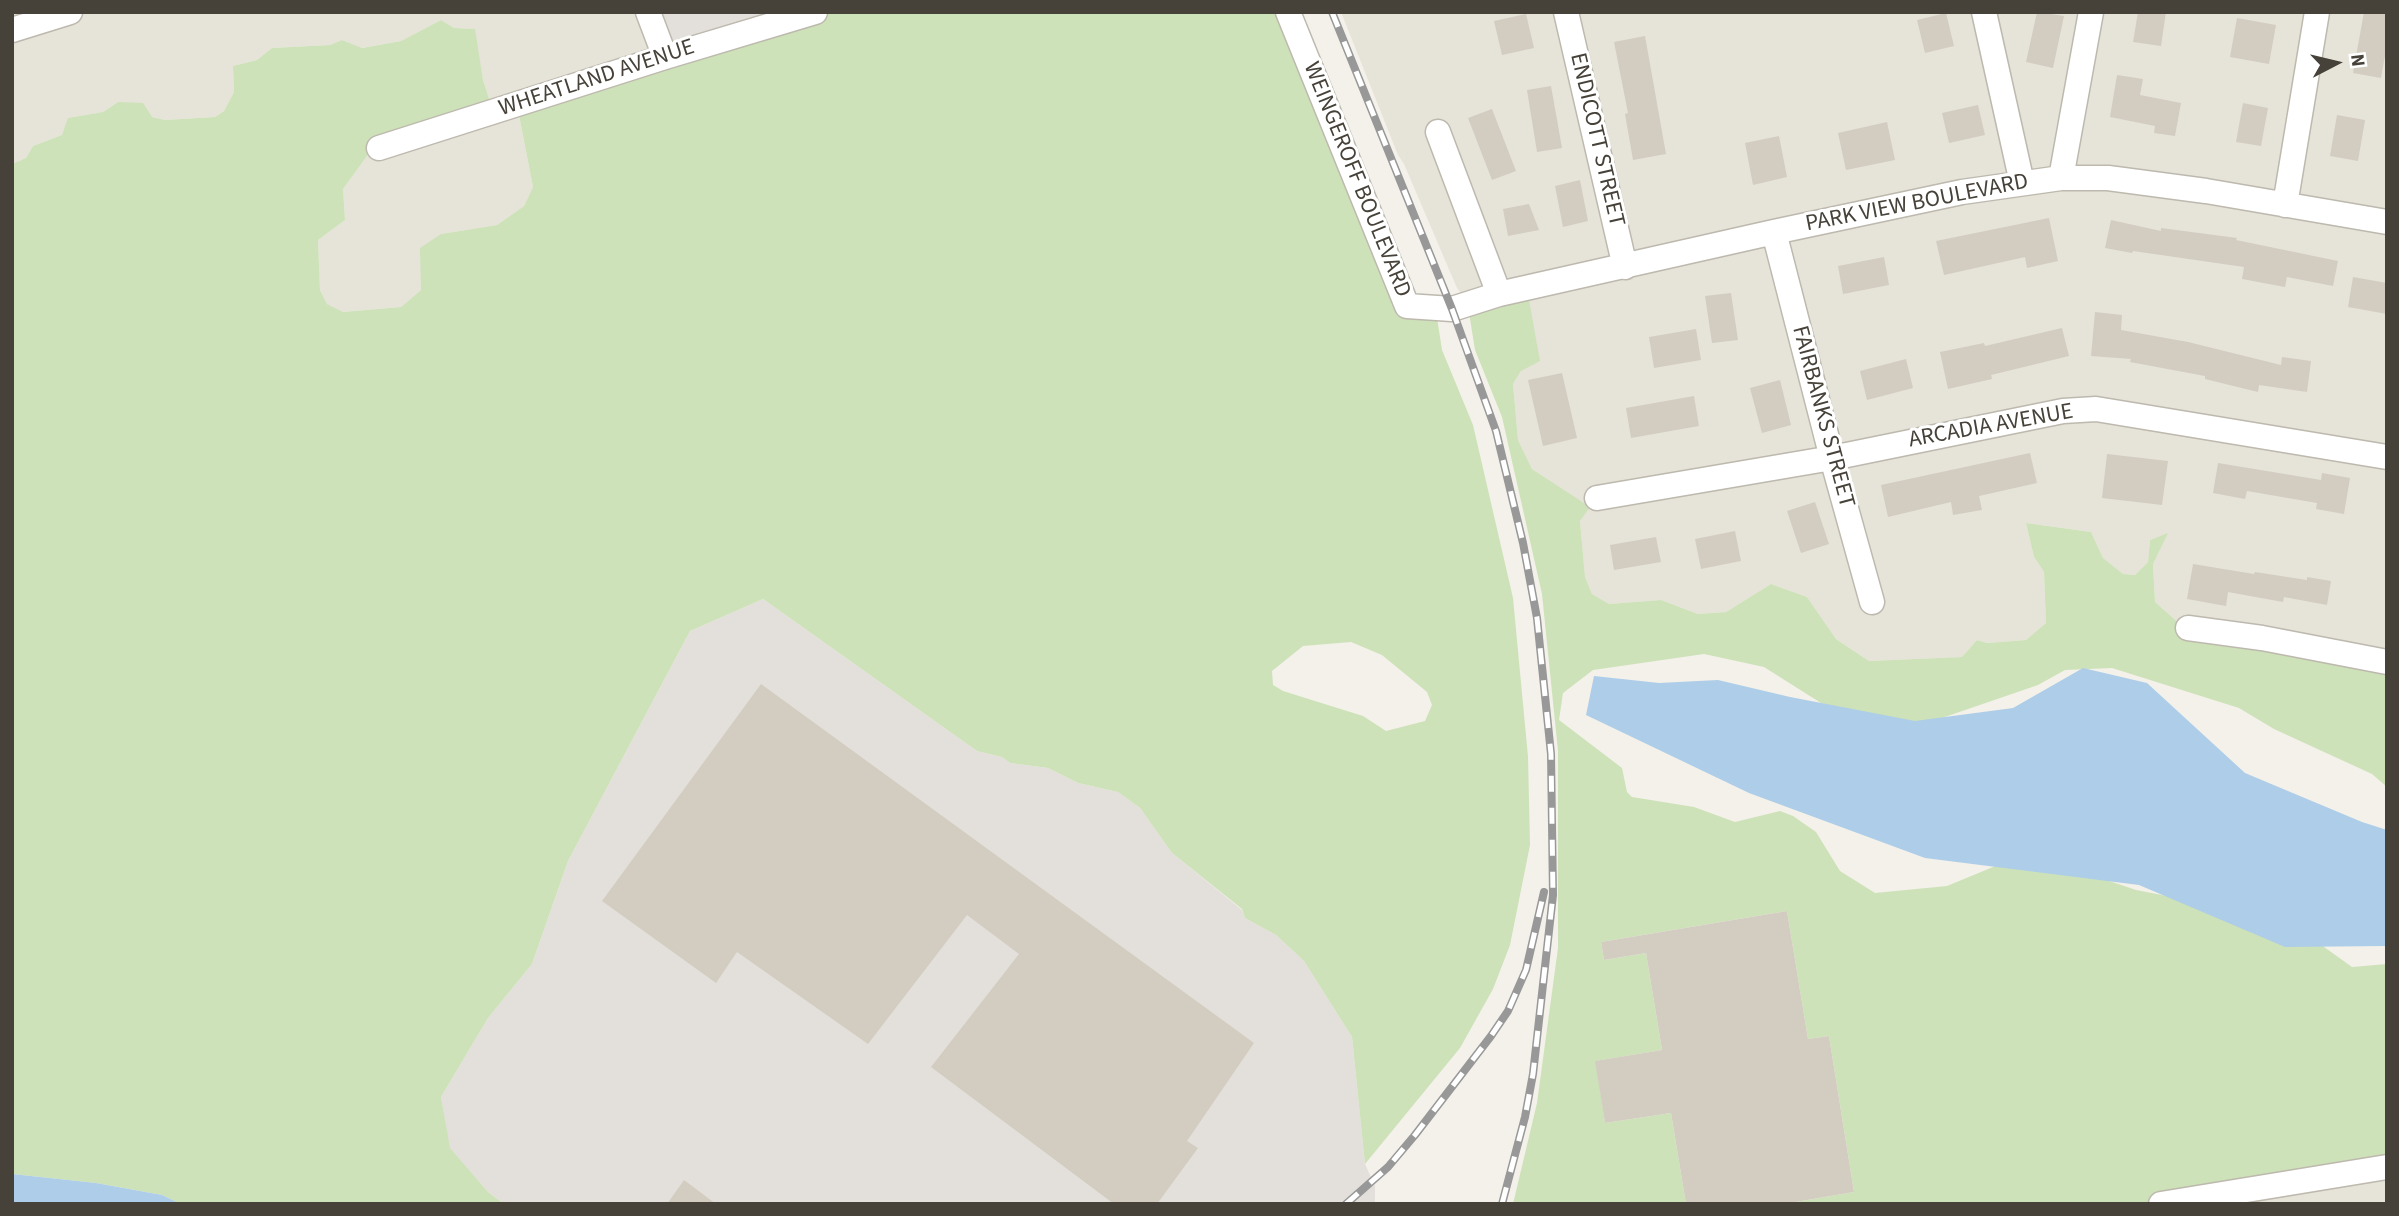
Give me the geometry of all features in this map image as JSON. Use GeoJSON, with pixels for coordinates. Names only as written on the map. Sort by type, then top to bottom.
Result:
{"type":"FeatureCollection","features":[{"type":"Feature","properties":{"kind":"street"},"geometry":{"type":"LineString","coordinates":[[12,30],[70,12]]}},
{"type":"Feature","properties":{"kind":"street"},"geometry":{"type":"LineString","coordinates":[[648,12],[664,57]]}},
{"type":"Feature","properties":{"kind":"street","name":"WHEATLAND AVENUE"},"geometry":{"type":"LineString","coordinates":[[379,148],[815,12]]}},
{"type":"Feature","properties":{"kind":"street","name":"WEINGEROFF BOULEVARD"},"geometry":{"type":"LineString","coordinates":[[1288,12],[1407,306],[1452,309]]}},
{"type":"Feature","properties":{"kind":"street","name":"ENDICOTT STREET"},"geometry":{"type":"LineString","coordinates":[[1566,12],[1625,267]]}},
{"type":"Feature","properties":{"kind":"street"},"geometry":{"type":"LineString","coordinates":[[1984,12],[2022,183]]}},
{"type":"Feature","properties":{"kind":"street"},"geometry":{"type":"LineString","coordinates":[[2061,178],[2091,12]]}},
{"type":"Feature","properties":{"kind":"street"},"geometry":{"type":"LineString","coordinates":[[2285,205],[2317,12]]}},
{"type":"Feature","properties":{"kind":"street"},"geometry":{"type":"LineString","coordinates":[[1438,132],[1499,294]]}},
{"type":"Feature","properties":{"kind":"street","name":"PARK VIEW BOULEVARD"},"geometry":{"type":"LineString","coordinates":[[1452,309],[1499,294],[1774,232],[1962,192],[2061,178],[2108,178],[2387,222]]}},
{"type":"Feature","properties":{"kind":"street","name":"FAIRBANKS STREET"},"geometry":{"type":"LineString","coordinates":[[1774,232],[1872,602]]}},
{"type":"Feature","properties":{"kind":"street","name":"ARCADIA AVENUE"},"geometry":{"type":"LineString","coordinates":[[1597,498],[1832,458],[2063,411],[2096,409],[2387,457]]}},
{"type":"Feature","properties":{"kind":"street"},"geometry":{"type":"LineString","coordinates":[[2188,628],[2262,638],[2387,662]]}},
{"type":"Feature","properties":{"kind":"street"},"geometry":{"type":"LineString","coordinates":[[2161,1204],[2387,1167]]}},
{"type":"Feature","properties":{"kind":"shaded area"},"geometry":{"type":"Polygon","coordinates":[[[12,12],[644,12],[657,61],[518,110],[533,187],[524,206],[497,225],[441,234],[421,290],[401,307],[342,312],[327,304],[320,290],[318,240],[345,220],[343,189],[367,156],[379,148],[493,111],[483,80],[474,29],[454,28],[441,20],[401,41],[361,48],[342,40],[330,45],[272,48],[257,60],[233,66],[234,92],[224,111],[215,117],[165,120],[118,102],[103,112],[69,118],[62,135],[33,146],[26,158],[12,164],[12,12]]]}},
{"type":"Feature","properties":{"kind":"shaded area"},"geometry":{"type":"Polygon","coordinates":[[[644,12],[823,12],[677,58],[644,12]]]}},
{"type":"Feature","properties":{"kind":"shaded area"},"geometry":{"type":"Polygon","coordinates":[[[1341,12],[2387,12],[2387,669],[2180,624],[2155,602],[2153,564],[2167,534],[2150,540],[2148,562],[2135,575],[2123,574],[2103,558],[2091,532],[2026,523],[2034,557],[2044,572],[2046,623],[2026,640],[1987,643],[1977,640],[1962,657],[1869,661],[1836,639],[1807,597],[1771,584],[1726,612],[1698,614],[1661,600],[1609,604],[1592,594],[1585,577],[1580,521],[1589,507],[1532,469],[1518,440],[1513,384],[1521,371],[1457,288],[1398,155],[1341,12]]]}},
{"type":"Feature","properties":{"kind":"shaded area"},"geometry":{"type":"Polygon","coordinates":[[[763,599],[977,751],[1002,757],[1010,763],[1048,768],[1078,783],[1118,792],[1140,808],[1172,853],[1242,910],[1245,918],[1276,935],[1304,961],[1352,1037],[1365,1164],[1375,1186],[1375,1204],[504,1204],[488,1192],[449,1148],[441,1097],[488,1018],[532,964],[568,861],[690,631],[763,599]]]}},
{"type":"Feature","properties":{"kind":"shaded area"},"geometry":{"type":"Polygon","coordinates":[[[2387,1168],[2387,1204],[2168,1204],[2387,1168]]]}},
{"type":"Feature","properties":{"kind":"green space"},"geometry":{"type":"Polygon","coordinates":[[[823,12],[1279,12],[1392,297],[1435,305],[1442,350],[1473,425],[1513,598],[1528,757],[1530,845],[1510,945],[1493,989],[1460,1048],[1365,1164],[1352,1037],[1304,961],[1276,935],[1245,918],[1242,909],[1172,853],[1140,808],[1118,792],[1078,783],[1048,768],[1010,763],[1002,757],[977,751],[763,599],[690,631],[568,861],[532,964],[488,1018],[441,1097],[450,1148],[488,1192],[504,1204],[181,1204],[162,1195],[96,1183],[12,1174],[12,164],[26,158],[33,146],[62,135],[68,118],[103,112],[118,102],[143,103],[152,117],[165,120],[215,117],[224,111],[234,92],[233,66],[257,60],[272,48],[330,45],[342,40],[362,48],[401,41],[441,20],[454,28],[475,29],[483,80],[493,111],[379,148],[367,156],[343,189],[345,220],[318,240],[320,290],[327,304],[343,312],[401,307],[421,290],[420,248],[441,234],[497,225],[524,206],[533,187],[518,110],[823,12]],[[1351,642],[1303,646],[1272,671],[1273,685],[1283,691],[1363,716],[1386,731],[1425,721],[1432,705],[1427,692],[1382,655],[1351,642]]]}},
{"type":"Feature","properties":{"kind":"green space"},"geometry":{"type":"Polygon","coordinates":[[[1527,289],[1540,361],[1521,371],[1513,384],[1518,440],[1532,469],[1590,507],[1580,521],[1585,577],[1592,594],[1609,604],[1661,600],[1698,614],[1726,612],[1771,584],[1807,597],[1836,639],[1869,661],[1962,657],[1977,640],[1987,643],[2026,640],[2046,623],[2044,572],[2034,557],[2026,523],[2091,532],[2103,558],[2123,574],[2135,575],[2148,562],[2150,540],[2168,533],[2153,564],[2155,602],[2180,624],[2387,669],[2387,787],[2372,774],[2274,729],[2239,708],[2112,668],[2065,670],[2038,685],[1933,721],[1885,723],[1821,703],[1764,667],[1704,654],[1593,670],[1563,693],[1559,720],[1622,768],[1627,792],[1632,797],[1694,807],[1735,822],[1780,811],[1793,816],[1816,832],[1840,871],[1875,893],[1947,886],[2010,860],[2038,857],[2136,890],[2260,914],[2299,929],[2352,967],[2387,964],[2387,1168],[2171,1204],[1784,1204],[1854,1192],[1829,1036],[1808,1039],[1787,911],[1601,942],[1604,960],[1646,953],[1662,1050],[1596,1061],[1605,1123],[1671,1113],[1686,1204],[1513,1204],[1537,1103],[1558,948],[1558,751],[1542,594],[1502,417],[1475,350],[1467,300],[1527,289]]]}},
{"type":"Feature","properties":{"kind":"water"},"geometry":{"type":"Polygon","coordinates":[[[2083,668],[2147,683],[2245,773],[2387,830],[2387,946],[2285,947],[2139,885],[1925,858],[1749,793],[1586,715],[1594,676],[1659,683],[1718,680],[1915,721],[2013,708],[2083,668]]]}},
{"type":"Feature","properties":{"kind":"water"},"geometry":{"type":"Polygon","coordinates":[[[12,1174],[96,1183],[162,1195],[181,1204],[12,1204],[12,1174]]]}},
{"type":"Feature","properties":{"kind":"building"},"geometry":{"type":"Polygon","coordinates":[[[2037,12],[2064,16],[2053,68],[2026,62],[2037,12]]]}},
{"type":"Feature","properties":{"kind":"building"},"geometry":{"type":"Polygon","coordinates":[[[2138,12],[2166,12],[2161,46],[2133,42],[2138,12]]]}},
{"type":"Feature","properties":{"kind":"building"},"geometry":{"type":"Polygon","coordinates":[[[2364,12],[2387,12],[2387,45],[2381,78],[2353,73],[2364,12]]]}},
{"type":"Feature","properties":{"kind":"building"},"geometry":{"type":"Polygon","coordinates":[[[1946,13],[1954,46],[1925,53],[1917,20],[1946,13]]]}},
{"type":"Feature","properties":{"kind":"building"},"geometry":{"type":"Polygon","coordinates":[[[1526,14],[1534,48],[1502,55],[1494,21],[1526,14]]]}},
{"type":"Feature","properties":{"kind":"building"},"geometry":{"type":"Polygon","coordinates":[[[2237,18],[2276,25],[2269,64],[2230,57],[2237,18]]]}},
{"type":"Feature","properties":{"kind":"building"},"geometry":{"type":"Polygon","coordinates":[[[1645,36],[1666,154],[1633,160],[1625,114],[1628,113],[1614,42],[1645,36]]]}},
{"type":"Feature","properties":{"kind":"building"},"geometry":{"type":"Polygon","coordinates":[[[2117,75],[2143,79],[2140,95],[2181,103],[2175,136],[2154,133],[2155,126],[2110,117],[2117,75]]]}},
{"type":"Feature","properties":{"kind":"building"},"geometry":{"type":"Polygon","coordinates":[[[1551,86],[1562,148],[1537,152],[1527,90],[1551,86]]]}},
{"type":"Feature","properties":{"kind":"building"},"geometry":{"type":"Polygon","coordinates":[[[2243,103],[2268,108],[2261,146],[2236,142],[2243,103]]]}},
{"type":"Feature","properties":{"kind":"building"},"geometry":{"type":"Polygon","coordinates":[[[1978,105],[1985,135],[1949,143],[1942,113],[1978,105]]]}},
{"type":"Feature","properties":{"kind":"building"},"geometry":{"type":"Polygon","coordinates":[[[1492,109],[1516,171],[1492,180],[1468,118],[1492,109]]]}},
{"type":"Feature","properties":{"kind":"building"},"geometry":{"type":"Polygon","coordinates":[[[2337,115],[2365,120],[2358,161],[2330,156],[2337,115]]]}},
{"type":"Feature","properties":{"kind":"building"},"geometry":{"type":"Polygon","coordinates":[[[1887,122],[1895,160],[1846,170],[1838,133],[1887,122]]]}},
{"type":"Feature","properties":{"kind":"building"},"geometry":{"type":"Polygon","coordinates":[[[1779,136],[1787,177],[1753,185],[1745,143],[1779,136]]]}},
{"type":"Feature","properties":{"kind":"building"},"geometry":{"type":"Polygon","coordinates":[[[1580,180],[1588,221],[1563,227],[1555,186],[1580,180]]]}},
{"type":"Feature","properties":{"kind":"building"},"geometry":{"type":"Polygon","coordinates":[[[1529,204],[1539,230],[1508,236],[1503,209],[1529,204]]]}},
{"type":"Feature","properties":{"kind":"building"},"geometry":{"type":"Polygon","coordinates":[[[2049,218],[2058,261],[2027,268],[2025,257],[1944,275],[1936,241],[2049,218]]]}},
{"type":"Feature","properties":{"kind":"building"},"geometry":{"type":"Polygon","coordinates":[[[2111,220],[2161,231],[2161,228],[2237,238],[2236,240],[2338,261],[2333,286],[2287,277],[2285,287],[2242,279],[2244,267],[2105,248],[2111,220]]]}},
{"type":"Feature","properties":{"kind":"building"},"geometry":{"type":"Polygon","coordinates":[[[1884,257],[1889,285],[1843,294],[1838,266],[1884,257]]]}},
{"type":"Feature","properties":{"kind":"building"},"geometry":{"type":"Polygon","coordinates":[[[2353,277],[2387,283],[2387,314],[2348,307],[2353,277]]]}},
{"type":"Feature","properties":{"kind":"building"},"geometry":{"type":"Polygon","coordinates":[[[1731,293],[1738,340],[1712,343],[1705,296],[1731,293]]]}},
{"type":"Feature","properties":{"kind":"building"},"geometry":{"type":"Polygon","coordinates":[[[2095,312],[2122,315],[2121,330],[2188,342],[2281,365],[2282,357],[2311,361],[2307,392],[2259,385],[2258,392],[2205,379],[2205,376],[2130,362],[2131,359],[2091,356],[2095,312]]]}},
{"type":"Feature","properties":{"kind":"building"},"geometry":{"type":"Polygon","coordinates":[[[2062,328],[2069,356],[1991,375],[1992,379],[1948,389],[1940,352],[1984,343],[1985,346],[2062,328]]]}},
{"type":"Feature","properties":{"kind":"building"},"geometry":{"type":"Polygon","coordinates":[[[1696,329],[1701,360],[1654,368],[1649,337],[1696,329]]]}},
{"type":"Feature","properties":{"kind":"building"},"geometry":{"type":"Polygon","coordinates":[[[1906,359],[1913,388],[1867,400],[1860,371],[1906,359]]]}},
{"type":"Feature","properties":{"kind":"building"},"geometry":{"type":"Polygon","coordinates":[[[1562,373],[1577,438],[1543,446],[1528,380],[1562,373]]]}},
{"type":"Feature","properties":{"kind":"building"},"geometry":{"type":"Polygon","coordinates":[[[1780,380],[1791,425],[1762,433],[1750,388],[1780,380]]]}},
{"type":"Feature","properties":{"kind":"building"},"geometry":{"type":"Polygon","coordinates":[[[1694,396],[1699,426],[1631,438],[1626,408],[1694,396]]]}},
{"type":"Feature","properties":{"kind":"building"},"geometry":{"type":"Polygon","coordinates":[[[2030,453],[2037,483],[1979,496],[1982,510],[1953,515],[1951,502],[1888,517],[1881,485],[2030,453]]]}},
{"type":"Feature","properties":{"kind":"building"},"geometry":{"type":"Polygon","coordinates":[[[2107,454],[2168,461],[2162,505],[2102,498],[2107,454]]]}},
{"type":"Feature","properties":{"kind":"building"},"geometry":{"type":"Polygon","coordinates":[[[2218,463],[2321,480],[2322,473],[2350,478],[2344,514],[2316,509],[2317,503],[2247,491],[2245,499],[2213,493],[2218,463]]]}},
{"type":"Feature","properties":{"kind":"building"},"geometry":{"type":"Polygon","coordinates":[[[1815,502],[1829,544],[1801,553],[1787,511],[1815,502]]]}},
{"type":"Feature","properties":{"kind":"building"},"geometry":{"type":"Polygon","coordinates":[[[1735,531],[1741,561],[1701,569],[1695,539],[1735,531]]]}},
{"type":"Feature","properties":{"kind":"building"},"geometry":{"type":"Polygon","coordinates":[[[1656,537],[1661,562],[1614,570],[1610,545],[1656,537]]]}},
{"type":"Feature","properties":{"kind":"building"},"geometry":{"type":"Polygon","coordinates":[[[2193,564],[2254,574],[2331,581],[2327,605],[2284,597],[2283,602],[2228,592],[2226,606],[2187,599],[2193,564]]]}},
{"type":"Feature","properties":{"kind":"building"},"geometry":{"type":"Polygon","coordinates":[[[761,684],[1254,1043],[1187,1141],[1198,1148],[1157,1204],[1114,1204],[931,1067],[1019,954],[967,915],[868,1044],[737,952],[716,983],[602,901],[761,684]]]}},
{"type":"Feature","properties":{"kind":"building"},"geometry":{"type":"Polygon","coordinates":[[[1787,911],[1808,1039],[1829,1036],[1854,1192],[1784,1204],[1686,1204],[1671,1113],[1605,1123],[1595,1061],[1662,1050],[1646,953],[1604,960],[1601,942],[1787,911]]]}},
{"type":"Feature","properties":{"kind":"building"},"geometry":{"type":"Polygon","coordinates":[[[684,1180],[716,1204],[667,1204],[684,1180]]]}},
{"type":"Feature","properties":{"kind":"railway"},"geometry":{"type":"LineString","coordinates":[[1332,12],[1452,309],[1496,431],[1523,543],[1537,618],[1551,754],[1553,895],[1533,1074],[1525,1117],[1502,1204]]}},
{"type":"Feature","properties":{"kind":"railway"},"geometry":{"type":"LineString","coordinates":[[1346,1204],[1388,1167],[1415,1135],[1508,1011],[1526,970],[1544,892]]}}]}
